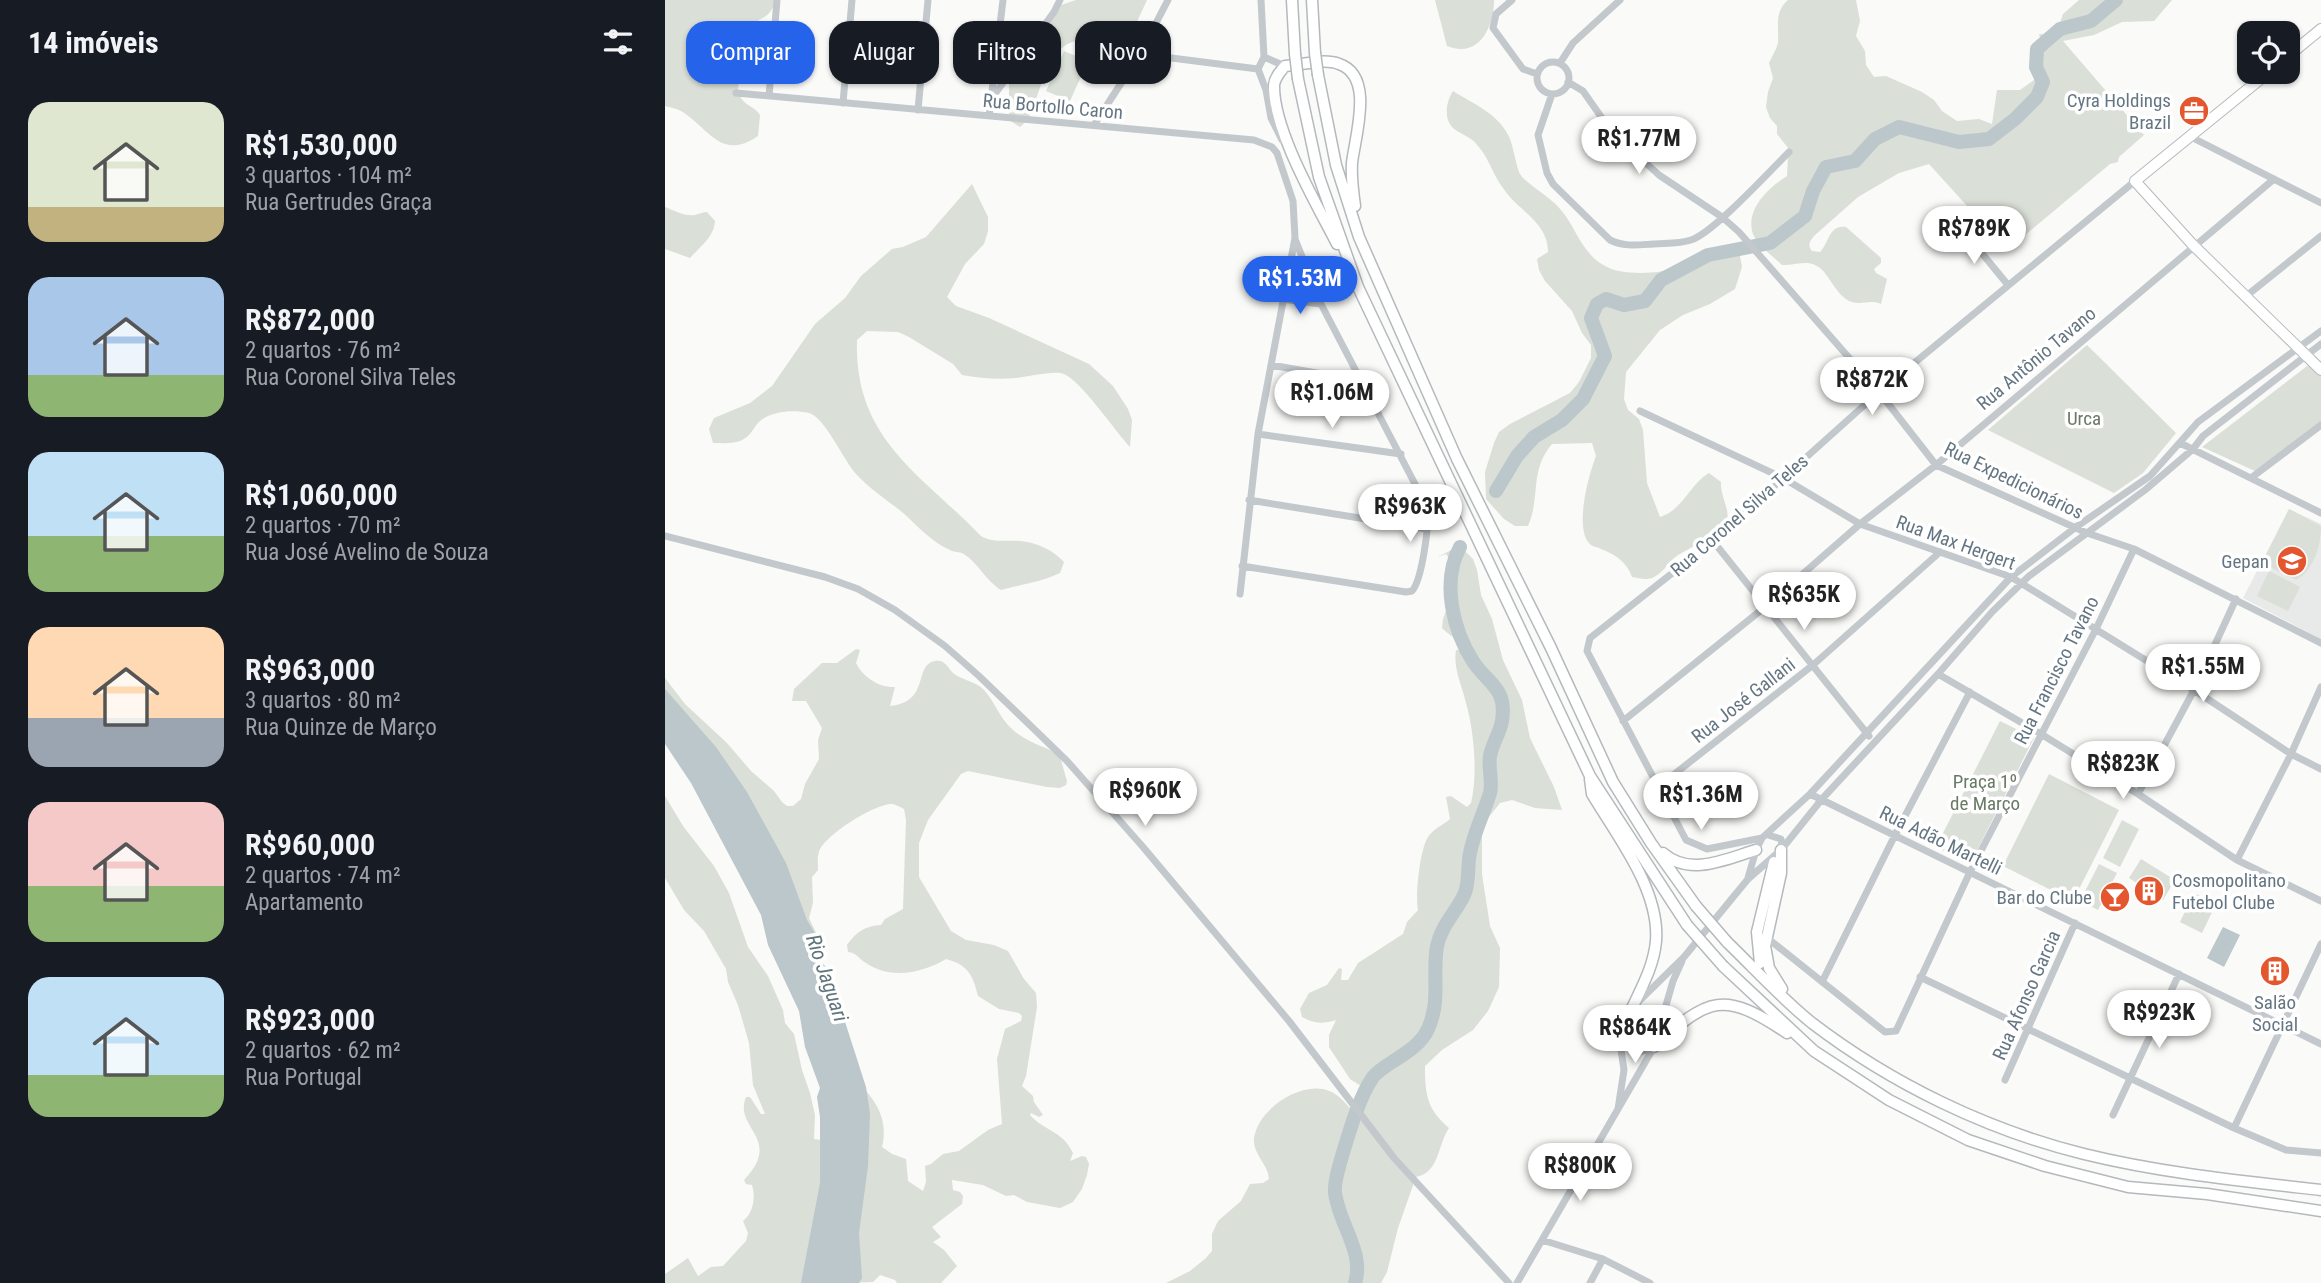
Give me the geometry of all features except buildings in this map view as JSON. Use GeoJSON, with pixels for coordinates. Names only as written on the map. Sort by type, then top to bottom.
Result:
{"type":"FeatureCollection","features":[{"type":"Feature","properties":{"kind":"highway"},"geometry":{"type":"LineString","coordinates":[[1292,0],[1298,79],[1319,177],[1358,287]]}},
{"type":"Feature","properties":{"kind":"highway"},"geometry":{"type":"LineString","coordinates":[[1312,0],[1318,75],[1336,165],[1359,237],[1457,459],[1551,648],[1613,782],[1651,843],[1696,906],[1764,979],[1836,1040],[1893,1076],[1958,1110],[2026,1137],[2083,1154],[2153,1168],[2321,1190]]}},
{"type":"Feature","properties":{"kind":"highway"},"geometry":{"type":"LineString","coordinates":[[1359,237],[1352,188],[1352,167],[1360,116],[1360,93],[1356,79],[1338,63],[1285,66],[1276,77],[1274,85],[1277,107],[1296,164],[1358,287],[1590,776],[1688,925],[1723,966],[1814,1051]]}},
{"type":"Feature","properties":{"kind":"highway"},"geometry":{"type":"LineString","coordinates":[[1590,776],[1593,794],[1645,883],[1656,923],[1653,961],[1632,1008]]}},
{"type":"Feature","properties":{"kind":"highway"},"geometry":{"type":"LineString","coordinates":[[1651,843],[1680,864],[1693,866],[1756,850]]}},
{"type":"Feature","properties":{"kind":"highway"},"geometry":{"type":"LineString","coordinates":[[1764,979],[1757,932],[1779,851]]}},
{"type":"Feature","properties":{"kind":"highway"},"geometry":{"type":"LineString","coordinates":[[1779,851],[1779,883],[1766,937],[1765,956],[1769,968],[1793,1006]]}},
{"type":"Feature","properties":{"kind":"highway"},"geometry":{"type":"LineString","coordinates":[[1654,1047],[1676,1027],[1701,1010],[1716,1004],[1735,1004],[1754,1012],[1889,1100],[1968,1140],[2045,1166],[2128,1187],[2321,1211]]}},
{"type":"Feature","properties":{"kind":"main road"},"geometry":{"type":"LineString","coordinates":[[2300,46],[2321,29]]}},
{"type":"Feature","properties":{"kind":"main road","name":"Rua Coronel Silva Teles"},"geometry":{"type":"LineString","coordinates":[[2135,181],[2255,84]]}},
{"type":"Feature","properties":{"kind":"main road"},"geometry":{"type":"LineString","coordinates":[[2135,181],[2193,245],[2321,370]]}},
{"type":"Feature","properties":{"kind":"street"},"geometry":{"type":"LineString","coordinates":[[769,96],[777,0]]}},
{"type":"Feature","properties":{"kind":"street"},"geometry":{"type":"LineString","coordinates":[[843,103],[852,0]]}},
{"type":"Feature","properties":{"kind":"street"},"geometry":{"type":"LineString","coordinates":[[918,110],[928,0]]}},
{"type":"Feature","properties":{"kind":"street"},"geometry":{"type":"LineString","coordinates":[[989,116],[1003,0]]}},
{"type":"Feature","properties":{"kind":"street"},"geometry":{"type":"LineString","coordinates":[[992,99],[1060,0]]}},
{"type":"Feature","properties":{"kind":"street"},"geometry":{"type":"LineString","coordinates":[[1157,21],[1168,0]]}},
{"type":"Feature","properties":{"kind":"street"},"geometry":{"type":"LineString","coordinates":[[1261,0],[1264,57],[1258,69],[1266,90],[1271,118],[1296,164]]}},
{"type":"Feature","properties":{"kind":"street"},"geometry":{"type":"LineString","coordinates":[[1512,0],[1496,14],[1493,28],[1523,69],[1537,74]]}},
{"type":"Feature","properties":{"kind":"street"},"geometry":{"type":"LineString","coordinates":[[1560,63],[1573,43],[1620,0]]}},
{"type":"Feature","properties":{"kind":"street"},"geometry":{"type":"LineString","coordinates":[[1264,57],[1275,64],[1285,66]]}},
{"type":"Feature","properties":{"kind":"street"},"geometry":{"type":"LineString","coordinates":[[1171,58],[1258,69]]}},
{"type":"Feature","properties":{"kind":"street"},"geometry":{"type":"LineString","coordinates":[[1545,63],[1560,63],[1568,73],[1568,82],[1559,93],[1552,94],[1540,88],[1537,74],[1545,63]]}},
{"type":"Feature","properties":{"kind":"street","name":"Rua Expedicionários"},"geometry":{"type":"LineString","coordinates":[[1568,82],[1583,91],[1611,131],[1659,175],[1739,232],[1879,391],[1936,464],[2087,533],[2134,549],[2321,643]]}},
{"type":"Feature","properties":{"kind":"street"},"geometry":{"type":"LineString","coordinates":[[1094,125],[1120,84]]}},
{"type":"Feature","properties":{"kind":"street","name":"Rua Bortollo Caron"},"geometry":{"type":"LineString","coordinates":[[736,93],[1254,140],[1272,147],[1277,153],[1293,201],[1295,238]]}},
{"type":"Feature","properties":{"kind":"street"},"geometry":{"type":"LineString","coordinates":[[1552,94],[1538,135],[1547,173],[1553,184],[1610,240],[1626,246],[1691,240],[1722,218],[1789,152]]}},
{"type":"Feature","properties":{"kind":"street"},"geometry":{"type":"LineString","coordinates":[[2191,137],[2321,203]]}},
{"type":"Feature","properties":{"kind":"street","name":"Rua Antônio Tavano"},"geometry":{"type":"LineString","coordinates":[[1623,721],[1765,607],[1860,524],[1936,464],[2274,179]]}},
{"type":"Feature","properties":{"kind":"street","name":"Rua Coronel Silva Teles"},"geometry":{"type":"LineString","coordinates":[[1623,721],[1587,651],[1588,643],[1594,634],[1713,541],[1879,391],[2135,181]]}},
{"type":"Feature","properties":{"kind":"street"},"geometry":{"type":"LineString","coordinates":[[1962,229],[2008,285]]}},
{"type":"Feature","properties":{"kind":"street"},"geometry":{"type":"LineString","coordinates":[[2245,297],[2321,236]]}},
{"type":"Feature","properties":{"kind":"street"},"geometry":{"type":"LineString","coordinates":[[1240,594],[1258,434],[1295,238]]}},
{"type":"Feature","properties":{"kind":"street"},"geometry":{"type":"LineString","coordinates":[[1242,566],[1406,592],[1415,588],[1417,583],[1427,529],[1427,507],[1321,304],[1295,238]]}},
{"type":"Feature","properties":{"kind":"street"},"geometry":{"type":"LineString","coordinates":[[1282,299],[1321,304]]}},
{"type":"Feature","properties":{"kind":"street"},"geometry":{"type":"LineString","coordinates":[[1748,878],[1756,850],[1765,836],[1810,794],[2011,577],[2076,527],[2150,476],[2197,422],[2321,331]]}},
{"type":"Feature","properties":{"kind":"street"},"geometry":{"type":"LineString","coordinates":[[1618,1109],[1624,1070],[1621,1043],[1624,1023],[1632,1008],[1684,957],[1748,878],[1779,851],[1822,799],[1992,612],[2029,576],[2145,490],[2193,449],[2203,436],[2321,344]]}},
{"type":"Feature","properties":{"kind":"street"},"geometry":{"type":"LineString","coordinates":[[1271,365],[1362,381]]}},
{"type":"Feature","properties":{"kind":"street","name":"Rua Max Hergert"},"geometry":{"type":"LineString","coordinates":[[1640,411],[1783,478],[1860,524],[2011,577],[2194,690],[2291,754],[2321,769]]}},
{"type":"Feature","properties":{"kind":"street"},"geometry":{"type":"LineString","coordinates":[[2251,478],[2321,425]]}},
{"type":"Feature","properties":{"kind":"street"},"geometry":{"type":"LineString","coordinates":[[1258,434],[1401,454]]}},
{"type":"Feature","properties":{"kind":"street"},"geometry":{"type":"LineString","coordinates":[[2180,443],[2321,513]]}},
{"type":"Feature","properties":{"kind":"street"},"geometry":{"type":"LineString","coordinates":[[1249,500],[1427,529]]}},
{"type":"Feature","properties":{"kind":"street"},"geometry":{"type":"LineString","coordinates":[[665,536],[825,576],[857,589],[895,610],[945,646],[970,668],[1067,761],[1135,837],[1289,1021],[1394,1158],[1509,1283]]}},
{"type":"Feature","properties":{"kind":"street"},"geometry":{"type":"LineString","coordinates":[[1713,541],[1875,741]]}},
{"type":"Feature","properties":{"kind":"street","name":"Rua Francisco Tavano"},"geometry":{"type":"LineString","coordinates":[[1822,982],[1885,1032],[1896,1031],[1971,872],[2096,629],[2134,549]]}},
{"type":"Feature","properties":{"kind":"street","name":"Rua José Gallani"},"geometry":{"type":"LineString","coordinates":[[1658,787],[1813,665],[1940,552]]}},
{"type":"Feature","properties":{"kind":"street"},"geometry":{"type":"LineString","coordinates":[[2138,794],[2194,690],[2236,598]]}},
{"type":"Feature","properties":{"kind":"street"},"geometry":{"type":"LineString","coordinates":[[1938,674],[2138,794],[2237,860],[2321,901]]}},
{"type":"Feature","properties":{"kind":"street"},"geometry":{"type":"LineString","coordinates":[[2237,860],[2291,754],[2321,687]]}},
{"type":"Feature","properties":{"kind":"street"},"geometry":{"type":"LineString","coordinates":[[1766,937],[1822,982],[1970,692]]}},
{"type":"Feature","properties":{"kind":"street"},"geometry":{"type":"LineString","coordinates":[[1623,721],[1686,840],[1707,849],[1765,836],[1781,839],[1779,851]]}},
{"type":"Feature","properties":{"kind":"street","name":"Rua Adão Martelli"},"geometry":{"type":"LineString","coordinates":[[1810,794],[2321,1044]]}},
{"type":"Feature","properties":{"kind":"street","name":"Rua Afonso Garcia"},"geometry":{"type":"LineString","coordinates":[[2005,1080],[2075,923]]}},
{"type":"Feature","properties":{"kind":"street"},"geometry":{"type":"LineString","coordinates":[[2234,1128],[2321,944]]}},
{"type":"Feature","properties":{"kind":"street"},"geometry":{"type":"LineString","coordinates":[[1517,1283],[1654,1047],[1673,981],[1684,957]]}},
{"type":"Feature","properties":{"kind":"street"},"geometry":{"type":"LineString","coordinates":[[2113,1115],[2179,974]]}},
{"type":"Feature","properties":{"kind":"street"},"geometry":{"type":"LineString","coordinates":[[1920,977],[2234,1128],[2286,1150],[2321,1153]]}},
{"type":"Feature","properties":{"kind":"street"},"geometry":{"type":"LineString","coordinates":[[1621,1043],[1640,1052],[1654,1047]]}},
{"type":"Feature","properties":{"kind":"street"},"geometry":{"type":"LineString","coordinates":[[1542,1240],[1603,1259],[1650,1283]]}},
{"type":"Feature","properties":{"kind":"street"},"geometry":{"type":"LineString","coordinates":[[1590,1283],[1603,1259]]}},
{"type":"Feature","properties":{"kind":"shaded area","name":"Gepan"},"geometry":{"type":"Polygon","coordinates":[[[2289,509],[2321,524],[2321,639],[2243,598],[2289,509]]]}},
{"type":"Feature","properties":{"kind":"green space"},"geometry":{"type":"Polygon","coordinates":[[[665,0],[775,0],[769,13],[757,21],[686,21],[686,84],[739,84],[742,100],[760,115],[758,136],[745,143],[724,144],[681,111],[665,106],[665,0]]]}},
{"type":"Feature","properties":{"kind":"green space"},"geometry":{"type":"Polygon","coordinates":[[[1076,0],[1147,0],[1137,21],[1075,21],[1075,42],[1061,49],[1061,21],[1052,21],[1061,5],[1076,0]]]}},
{"type":"Feature","properties":{"kind":"green space"},"geometry":{"type":"Polygon","coordinates":[[[1435,0],[1494,0],[1491,20],[1483,38],[1468,48],[1447,46],[1435,0]]]}},
{"type":"Feature","properties":{"kind":"green space"},"geometry":{"type":"Polygon","coordinates":[[[1788,0],[1856,0],[1860,21],[1856,36],[1865,51],[1866,65],[1874,77],[1886,76],[1922,92],[1957,121],[1979,119],[1992,124],[1997,90],[2020,90],[2041,75],[2039,51],[2043,48],[2039,34],[2056,35],[2063,14],[2079,0],[2172,0],[2154,21],[2122,22],[2094,35],[2063,41],[2144,135],[2119,157],[2118,162],[2110,164],[2007,250],[1929,164],[1899,173],[1858,197],[1814,236],[1810,247],[1812,251],[1820,252],[1836,228],[1846,227],[1881,258],[1881,263],[1874,269],[1887,279],[1881,304],[1849,301],[1815,265],[1782,265],[1760,245],[1752,231],[1751,222],[1756,206],[1767,192],[1787,176],[1788,156],[1792,153],[1777,134],[1777,126],[1766,107],[1773,78],[1769,63],[1778,42],[1779,14],[1788,0]]]}},
{"type":"Feature","properties":{"kind":"green space"},"geometry":{"type":"Polygon","coordinates":[[[1064,51],[1075,56],[1075,84],[1078,84],[1070,101],[1046,91],[1049,84],[1061,84],[1061,58],[1064,51]]]}},
{"type":"Feature","properties":{"kind":"green space"},"geometry":{"type":"Polygon","coordinates":[[[1009,84],[1041,84],[1026,121],[1020,127],[1009,120],[1009,84]]]}},
{"type":"Feature","properties":{"kind":"green space"},"geometry":{"type":"Polygon","coordinates":[[[1453,91],[1485,110],[1500,123],[1510,139],[1520,174],[1557,205],[1586,249],[1607,267],[1633,273],[1665,271],[1681,266],[1708,249],[1721,249],[1740,256],[1742,267],[1735,289],[1710,304],[1683,315],[1660,330],[1626,372],[1624,399],[1628,410],[1639,419],[1643,430],[1647,483],[1660,517],[1681,503],[1709,473],[1721,482],[1727,511],[1724,525],[1674,558],[1659,574],[1651,578],[1632,577],[1620,560],[1591,545],[1586,538],[1583,528],[1584,502],[1596,456],[1592,443],[1552,444],[1540,464],[1528,526],[1515,526],[1504,519],[1486,499],[1485,472],[1499,432],[1570,393],[1591,358],[1591,345],[1572,311],[1545,281],[1539,270],[1537,259],[1548,252],[1547,242],[1538,225],[1509,196],[1475,143],[1449,123],[1447,109],[1453,91]]]}},
{"type":"Feature","properties":{"kind":"green space"},"geometry":{"type":"Polygon","coordinates":[[[972,184],[988,217],[988,231],[984,244],[965,264],[947,297],[956,306],[989,318],[1089,364],[1113,386],[1132,420],[1130,447],[1089,397],[1064,374],[1048,373],[1002,379],[968,376],[962,375],[953,364],[898,332],[867,331],[857,340],[859,374],[867,404],[879,429],[895,452],[981,536],[1032,543],[1049,550],[1064,562],[1060,573],[1001,590],[967,556],[938,544],[862,480],[828,430],[815,416],[796,411],[768,416],[746,437],[734,443],[713,443],[709,429],[714,418],[750,403],[772,386],[815,324],[845,298],[861,276],[892,249],[926,237],[972,184]]]}},
{"type":"Feature","properties":{"kind":"green space"},"geometry":{"type":"Polygon","coordinates":[[[665,207],[688,215],[707,212],[715,221],[709,237],[690,258],[665,249],[665,207]]]}},
{"type":"Feature","properties":{"kind":"green space"},"geometry":{"type":"Polygon","coordinates":[[[1294,252],[1317,302],[1285,297],[1294,252]]]}},
{"type":"Feature","properties":{"kind":"green space","name":"Urca"},"geometry":{"type":"Polygon","coordinates":[[[2087,345],[2176,433],[2143,473],[2114,493],[1988,430],[2087,345]]]}},
{"type":"Feature","properties":{"kind":"green space"},"geometry":{"type":"Polygon","coordinates":[[[2311,363],[2321,373],[2321,423],[2257,472],[2202,447],[2311,363]]]}},
{"type":"Feature","properties":{"kind":"green space"},"geometry":{"type":"Polygon","coordinates":[[[2289,509],[2321,526],[2320,541],[2312,564],[2296,580],[2262,563],[2289,509]]]}},
{"type":"Feature","properties":{"kind":"green space"},"geometry":{"type":"Polygon","coordinates":[[[1451,550],[1464,550],[1473,559],[1481,595],[1492,619],[1503,660],[1522,700],[1530,738],[1562,810],[1535,808],[1512,800],[1500,803],[1485,822],[1482,835],[1482,874],[1490,926],[1500,948],[1499,987],[1488,1011],[1473,1030],[1442,1050],[1425,1066],[1429,1101],[1436,1114],[1449,1128],[1430,1170],[1416,1177],[1398,1228],[1387,1272],[1381,1283],[1166,1283],[1190,1271],[1206,1258],[1212,1251],[1212,1234],[1218,1221],[1241,1201],[1250,1184],[1263,1183],[1269,1179],[1254,1139],[1263,1117],[1272,1108],[1294,1093],[1318,1089],[1332,1092],[1350,1108],[1355,1108],[1361,1093],[1361,1086],[1350,1079],[1329,1047],[1329,1035],[1336,1020],[1323,1023],[1311,1021],[1302,1017],[1300,1009],[1309,993],[1327,985],[1339,968],[1342,969],[1341,980],[1348,980],[1358,963],[1403,934],[1407,922],[1418,910],[1419,873],[1425,843],[1433,832],[1450,819],[1446,797],[1451,796],[1467,807],[1471,803],[1475,766],[1473,740],[1455,657],[1456,650],[1466,651],[1469,648],[1442,628],[1450,599],[1449,558],[1446,554],[1438,557],[1451,550]]]}},
{"type":"Feature","properties":{"kind":"green space"},"geometry":{"type":"Polygon","coordinates":[[[2269,571],[2300,587],[2288,611],[2257,596],[2269,571]]]}},
{"type":"Feature","properties":{"kind":"green space"},"geometry":{"type":"Polygon","coordinates":[[[856,649],[860,650],[856,663],[863,673],[877,684],[895,687],[890,706],[911,698],[928,664],[943,662],[955,675],[984,690],[1008,726],[1017,734],[1055,752],[1060,757],[1067,781],[1066,785],[1060,788],[1047,787],[968,771],[961,774],[928,820],[919,843],[919,877],[951,931],[966,940],[994,945],[1008,951],[1024,979],[1036,993],[1037,1007],[1022,1086],[1033,1096],[1043,1115],[1030,1115],[1069,1145],[1073,1153],[1070,1161],[1082,1156],[1086,1157],[1089,1164],[1082,1189],[1073,1202],[1060,1208],[1027,1202],[1014,1195],[1006,1196],[983,1185],[952,1180],[953,1190],[963,1196],[962,1204],[932,1227],[941,1237],[933,1242],[944,1250],[957,1266],[941,1283],[897,1283],[880,1275],[873,1282],[847,1283],[855,1079],[879,1110],[884,1127],[882,1147],[906,1159],[908,1181],[923,1191],[926,1182],[925,1166],[943,1154],[959,1151],[988,1130],[1002,1124],[997,1059],[1005,1029],[1021,1021],[1022,1016],[999,1009],[978,996],[968,972],[953,961],[946,959],[917,971],[896,973],[876,968],[848,952],[847,945],[857,933],[881,925],[885,919],[903,909],[906,820],[904,809],[893,804],[875,808],[852,821],[830,837],[819,852],[818,870],[812,877],[813,903],[809,918],[820,941],[821,961],[818,971],[665,732],[665,678],[685,704],[727,743],[782,802],[793,806],[801,799],[805,784],[819,759],[818,740],[822,728],[806,701],[792,701],[794,689],[822,663],[837,663],[856,649]]]}},
{"type":"Feature","properties":{"kind":"green space","name":"Praça 1º de Março"},"geometry":{"type":"Polygon","coordinates":[[[2000,721],[2034,738],[1970,864],[1936,847],[2000,721]]]}},
{"type":"Feature","properties":{"kind":"green space"},"geometry":{"type":"Polygon","coordinates":[[[2049,774],[2119,810],[2073,901],[2003,866],[2049,774]]]}},
{"type":"Feature","properties":{"kind":"green space"},"geometry":{"type":"Polygon","coordinates":[[[665,796],[683,826],[714,866],[729,893],[748,947],[768,976],[783,1010],[785,1023],[794,1034],[815,1115],[814,1139],[822,1140],[827,1158],[809,1283],[665,1283],[665,1274],[688,1258],[698,1276],[711,1267],[723,1266],[746,1241],[748,1233],[743,1221],[751,1210],[754,1195],[752,1185],[746,1184],[744,1180],[755,1166],[759,1144],[746,1118],[746,1097],[750,1097],[761,1114],[765,1114],[753,1085],[749,1043],[726,969],[704,931],[684,910],[665,878],[665,796]]]}},
{"type":"Feature","properties":{"kind":"green space"},"geometry":{"type":"Polygon","coordinates":[[[2122,820],[2139,829],[2120,867],[2103,858],[2122,820]]]}},
{"type":"Feature","properties":{"kind":"green space"},"geometry":{"type":"Polygon","coordinates":[[[2141,859],[2175,880],[2163,900],[2129,878],[2141,859]]]}},
{"type":"Feature","properties":{"kind":"green space"},"geometry":{"type":"Polygon","coordinates":[[[2099,864],[2117,873],[2098,910],[2080,901],[2099,864]]]}},
{"type":"Feature","properties":{"kind":"green space"},"geometry":{"type":"Polygon","coordinates":[[[2194,893],[2216,904],[2202,933],[2180,922],[2194,893]]]}},
{"type":"Feature","properties":{"kind":"water","name":"Rio Jaguari"},"geometry":{"type":"Polygon","coordinates":[[[665,689],[716,747],[747,792],[786,863],[807,920],[822,945],[817,958],[828,969],[866,1087],[870,1113],[868,1166],[859,1233],[862,1278],[859,1283],[801,1283],[820,1183],[820,1117],[817,1097],[820,1088],[805,1047],[799,1011],[768,945],[761,915],[691,783],[665,744],[665,689]]]}},
{"type":"Feature","properties":{"kind":"water"},"geometry":{"type":"Polygon","coordinates":[[[2223,927],[2240,935],[2224,967],[2207,958],[2223,927]]]}},
{"type":"Feature","properties":{"kind":"waterway"},"geometry":{"type":"LineString","coordinates":[[1496,491],[1517,456],[1534,437],[1562,420],[1583,399],[1605,356],[1591,318],[1597,304],[1606,299],[1624,305],[1645,301],[1661,280],[1708,255],[1770,243],[1805,216],[1813,191],[1826,167],[1855,161],[1875,139],[1899,127],[1959,142],[1989,139],[2037,97],[2043,82],[2036,67],[2037,49],[2060,29],[2091,21],[2116,0]]}},
{"type":"Feature","properties":{"kind":"waterway"},"geometry":{"type":"LineString","coordinates":[[1355,1283],[1357,1260],[1335,1192],[1338,1169],[1351,1126],[1373,1077],[1416,1045],[1428,1029],[1434,1008],[1437,946],[1466,890],[1472,845],[1490,793],[1490,756],[1502,721],[1500,694],[1474,663],[1455,621],[1451,575],[1460,547]]}},
{"type":"Feature","properties":{"kind":"place","name":"Cyra Holdings Brazil"},"geometry":{"type":"Point","coordinates":[2194,111]}},
{"type":"Feature","properties":{"kind":"place","name":"Gepan"},"geometry":{"type":"Point","coordinates":[2292,561]}},
{"type":"Feature","properties":{"kind":"place","name":"Cosmopolitano Futebol Clube"},"geometry":{"type":"Point","coordinates":[2149,891]}},
{"type":"Feature","properties":{"kind":"place","name":"Bar do Clube"},"geometry":{"type":"Point","coordinates":[2115,897]}},
{"type":"Feature","properties":{"kind":"place","name":"Salão Social"},"geometry":{"type":"Point","coordinates":[2275,971]}}]}
